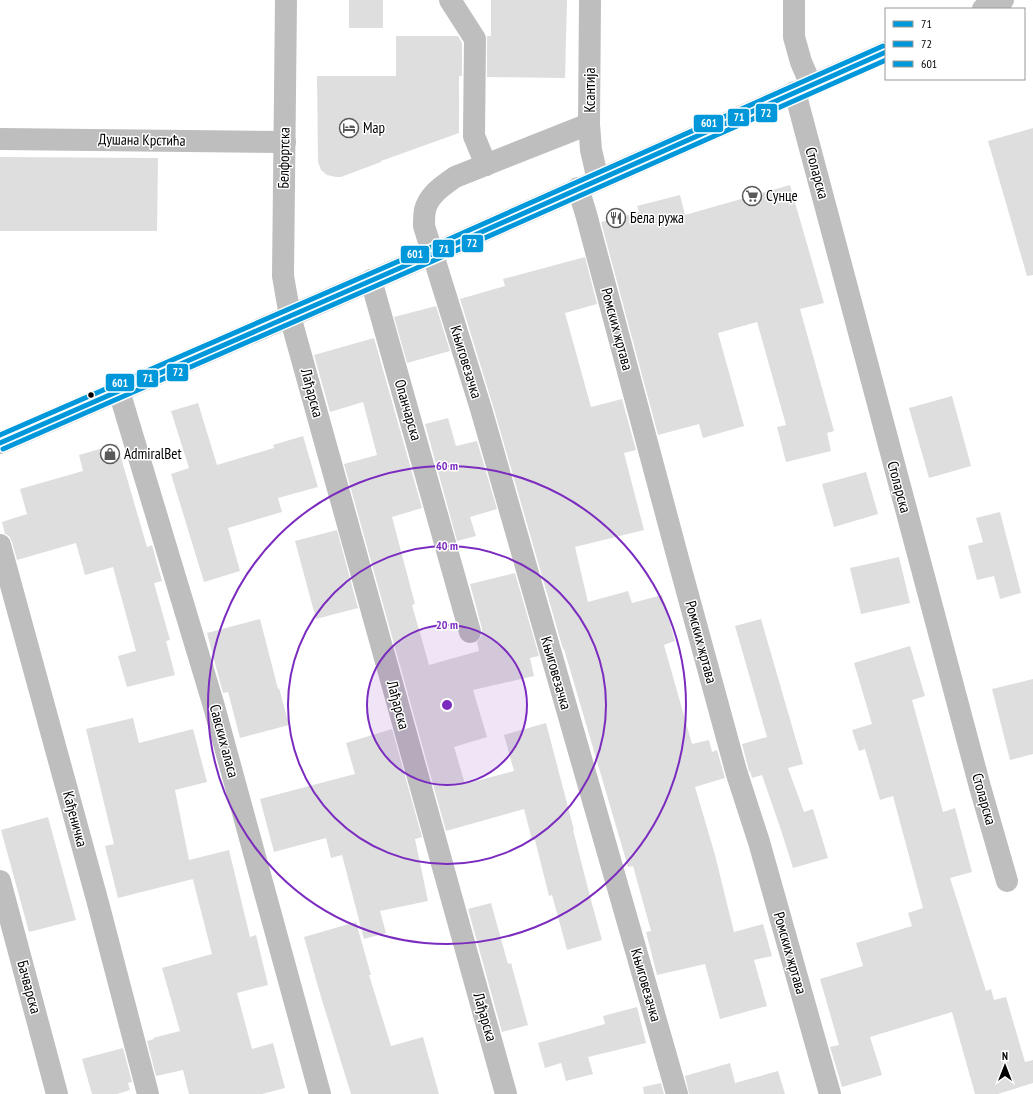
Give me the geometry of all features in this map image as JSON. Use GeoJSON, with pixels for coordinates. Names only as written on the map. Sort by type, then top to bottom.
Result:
{"type":"FeatureCollection","features":[{"type":"Feature","properties":{"kind":"street","name":"Белфортска"},"geometry":{"type":"LineString","coordinates":[[286,0],[283,276],[290,316]]}},
{"type":"Feature","properties":{"kind":"street"},"geometry":{"type":"LineString","coordinates":[[450,0],[474,39],[474,136],[486,165]]}},
{"type":"Feature","properties":{"kind":"street","name":"Ксантија"},"geometry":{"type":"LineString","coordinates":[[590,0],[591,150],[598,180]]}},
{"type":"Feature","properties":{"kind":"street","name":"Столарска"},"geometry":{"type":"LineString","coordinates":[[794,0],[794,37],[801,62],[803,88],[972,756],[1007,881]]}},
{"type":"Feature","properties":{"kind":"street"},"geometry":{"type":"LineString","coordinates":[[0,443],[432,254],[885,52]]}},
{"type":"Feature","properties":{"kind":"street","name":"Књиговезачка"},"geometry":{"type":"LineString","coordinates":[[590,124],[455,177],[441,187],[431,197],[425,209],[424,226],[481,409],[677,1094]]}},
{"type":"Feature","properties":{"kind":"street","name":"Душана Крстића"},"geometry":{"type":"LineString","coordinates":[[0,139],[285,142]]}},
{"type":"Feature","properties":{"kind":"street","name":"Ромских жртава"},"geometry":{"type":"LineString","coordinates":[[578,188],[734,764],[759,842],[830,1094]]}},
{"type":"Feature","properties":{"kind":"street","name":"Опанчарска"},"geometry":{"type":"LineString","coordinates":[[371,280],[470,632]]}},
{"type":"Feature","properties":{"kind":"street","name":"Лађарска"},"geometry":{"type":"LineString","coordinates":[[290,316],[506,1094]]}},
{"type":"Feature","properties":{"kind":"street","name":"Савских аласа"},"geometry":{"type":"LineString","coordinates":[[119,391],[214,703],[320,1094]]}},
{"type":"Feature","properties":{"kind":"street","name":"Кађеничка"},"geometry":{"type":"LineString","coordinates":[[0,545],[98,903],[148,1094]]}},
{"type":"Feature","properties":{"kind":"street","name":"Бачварска"},"geometry":{"type":"LineString","coordinates":[[0,880],[57,1094]]}},
{"type":"Feature","properties":{"kind":"building"},"geometry":{"type":"Polygon","coordinates":[[[349,0],[383,0],[383,28],[349,28],[349,0]]]}},
{"type":"Feature","properties":{"kind":"building"},"geometry":{"type":"Polygon","coordinates":[[[491,0],[567,0],[565,78],[487,77],[487,36],[491,36],[491,0]]]}},
{"type":"Feature","properties":{"kind":"building"},"geometry":{"type":"Polygon","coordinates":[[[396,36],[458,36],[462,43],[462,76],[459,76],[459,133],[341,177],[327,175],[321,170],[318,162],[317,76],[396,76],[396,36]]]}},
{"type":"Feature","properties":{"kind":"building"},"geometry":{"type":"Polygon","coordinates":[[[1033,128],[1033,275],[1027,276],[988,141],[1033,128]]]}},
{"type":"Feature","properties":{"kind":"building"},"geometry":{"type":"Polygon","coordinates":[[[0,157],[158,158],[157,231],[0,231],[0,157]]]}},
{"type":"Feature","properties":{"kind":"building"},"geometry":{"type":"Polygon","coordinates":[[[790,185],[824,303],[800,309],[834,431],[827,433],[831,451],[786,462],[777,427],[786,425],[757,322],[718,333],[744,426],[703,438],[699,424],[658,435],[601,222],[639,212],[637,206],[680,195],[685,215],[790,185]]]}},
{"type":"Feature","properties":{"kind":"building"},"geometry":{"type":"Polygon","coordinates":[[[585,257],[597,304],[565,313],[591,407],[622,399],[636,450],[624,453],[644,530],[575,547],[588,602],[628,591],[632,603],[662,595],[675,641],[664,645],[692,744],[709,740],[712,752],[717,750],[725,778],[695,787],[715,855],[734,932],[763,924],[772,956],[754,960],[767,1006],[720,1019],[705,964],[657,975],[646,932],[651,931],[633,866],[628,867],[493,406],[460,299],[505,286],[503,279],[585,257]]]}},
{"type":"Feature","properties":{"kind":"building"},"geometry":{"type":"Polygon","coordinates":[[[436,306],[450,351],[407,363],[394,317],[436,306]]]}},
{"type":"Feature","properties":{"kind":"building"},"geometry":{"type":"Polygon","coordinates":[[[374,338],[422,508],[392,517],[415,604],[412,605],[429,665],[479,651],[477,642],[482,635],[482,629],[470,584],[515,573],[539,656],[530,658],[534,676],[473,690],[487,737],[454,747],[465,784],[514,771],[504,735],[546,723],[602,940],[567,950],[552,895],[549,896],[535,840],[532,840],[524,809],[446,831],[344,464],[377,455],[363,402],[330,412],[314,355],[374,338]]]}},
{"type":"Feature","properties":{"kind":"building"},"geometry":{"type":"Polygon","coordinates":[[[952,396],[971,466],[929,478],[909,408],[952,396]]]}},
{"type":"Feature","properties":{"kind":"building"},"geometry":{"type":"Polygon","coordinates":[[[198,403],[217,465],[274,448],[273,445],[303,436],[318,487],[278,498],[282,512],[228,528],[240,571],[204,582],[171,474],[189,468],[171,411],[198,403]]]}},
{"type":"Feature","properties":{"kind":"building"},"geometry":{"type":"Polygon","coordinates":[[[448,418],[456,446],[477,441],[497,509],[470,517],[476,536],[457,541],[425,424],[448,418]]]}},
{"type":"Feature","properties":{"kind":"building"},"geometry":{"type":"Polygon","coordinates":[[[117,444],[147,547],[152,545],[162,581],[154,583],[170,640],[166,641],[175,675],[127,687],[118,656],[136,651],[113,567],[85,575],[76,543],[17,560],[12,542],[9,536],[5,534],[2,522],[27,514],[20,489],[83,471],[79,455],[117,444]]]}},
{"type":"Feature","properties":{"kind":"building"},"geometry":{"type":"Polygon","coordinates":[[[866,472],[878,514],[834,527],[822,484],[866,472]]]}},
{"type":"Feature","properties":{"kind":"building"},"geometry":{"type":"Polygon","coordinates":[[[1000,512],[1021,593],[1000,599],[994,576],[977,580],[968,546],[983,542],[976,518],[1000,512]]]}},
{"type":"Feature","properties":{"kind":"building"},"geometry":{"type":"Polygon","coordinates":[[[337,530],[358,608],[316,619],[295,541],[337,530]]]}},
{"type":"Feature","properties":{"kind":"building"},"geometry":{"type":"Polygon","coordinates":[[[899,557],[910,603],[861,614],[850,568],[899,557]]]}},
{"type":"Feature","properties":{"kind":"building"},"geometry":{"type":"Polygon","coordinates":[[[260,619],[289,725],[240,738],[228,692],[223,693],[207,633],[260,619]]]}},
{"type":"Feature","properties":{"kind":"building"},"geometry":{"type":"Polygon","coordinates":[[[761,619],[803,764],[788,768],[804,812],[813,809],[828,858],[793,868],[762,775],[752,778],[742,744],[767,737],[735,626],[761,619]]]}},
{"type":"Feature","properties":{"kind":"building"},"geometry":{"type":"Polygon","coordinates":[[[910,646],[925,696],[912,700],[943,812],[955,808],[972,872],[950,878],[986,991],[991,989],[994,1000],[1006,997],[1025,1062],[1033,1060],[1033,1083],[998,1094],[975,1094],[952,1012],[870,1037],[882,1075],[842,1087],[830,1047],[839,1045],[820,979],[863,966],[856,943],[912,926],[908,913],[923,908],[893,796],[880,800],[865,749],[859,751],[852,730],[872,724],[854,663],[910,646]]]}},
{"type":"Feature","properties":{"kind":"building"},"geometry":{"type":"Polygon","coordinates":[[[1033,679],[1033,754],[1010,760],[992,689],[1033,679]]]}},
{"type":"Feature","properties":{"kind":"building"},"geometry":{"type":"Polygon","coordinates":[[[133,718],[139,743],[193,729],[207,782],[175,790],[189,860],[229,850],[250,937],[256,935],[268,985],[237,993],[252,1049],[273,1043],[285,1088],[262,1094],[189,1094],[183,1070],[156,1076],[147,1041],[180,1031],[162,968],[212,954],[193,879],[118,898],[105,846],[114,844],[86,729],[133,718]]]}},
{"type":"Feature","properties":{"kind":"building"},"geometry":{"type":"Polygon","coordinates":[[[392,729],[422,837],[415,839],[428,901],[380,911],[386,933],[364,939],[342,855],[331,858],[326,838],[274,852],[260,799],[355,774],[346,743],[392,729]]]}},
{"type":"Feature","properties":{"kind":"building"},"geometry":{"type":"Polygon","coordinates":[[[48,817],[76,920],[29,932],[1,830],[48,817]]]}},
{"type":"Feature","properties":{"kind":"building"},"geometry":{"type":"Polygon","coordinates":[[[491,903],[508,964],[511,963],[528,1025],[502,1032],[468,909],[491,903]]]}},
{"type":"Feature","properties":{"kind":"building"},"geometry":{"type":"Polygon","coordinates":[[[356,922],[371,975],[369,975],[391,1046],[423,1037],[439,1094],[351,1094],[304,937],[356,922]]]}},
{"type":"Feature","properties":{"kind":"building"},"geometry":{"type":"Polygon","coordinates":[[[637,1007],[646,1043],[588,1057],[593,1074],[566,1081],[561,1063],[545,1068],[538,1043],[605,1024],[603,1016],[637,1007]]]}},
{"type":"Feature","properties":{"kind":"building"},"geometry":{"type":"Polygon","coordinates":[[[123,1048],[132,1082],[128,1083],[130,1090],[117,1094],[92,1094],[82,1059],[123,1048]]]}},
{"type":"Feature","properties":{"kind":"building"},"geometry":{"type":"Polygon","coordinates":[[[730,1063],[735,1083],[778,1071],[785,1094],[689,1094],[685,1076],[730,1063]]]}},
{"type":"Feature","properties":{"kind":"building"},"geometry":{"type":"Polygon","coordinates":[[[661,1083],[664,1094],[644,1094],[643,1087],[661,1083]]]}},
{"type":"Feature","properties":{"kind":"transit line","name":"601"},"geometry":{"type":"LineString","coordinates":[[0,435],[429,248],[883,46]]}},
{"type":"Feature","properties":{"kind":"transit line","name":"71"},"geometry":{"type":"LineString","coordinates":[[0,443],[432,254],[885,52]]}},
{"type":"Feature","properties":{"kind":"transit line","name":"72"},"geometry":{"type":"LineString","coordinates":[[3,449],[435,260],[885,60]]}},
{"type":"Feature","properties":{"kind":"place","name":"Мар"},"geometry":{"type":"Point","coordinates":[349,128]}},
{"type":"Feature","properties":{"kind":"place","name":"Сунце"},"geometry":{"type":"Point","coordinates":[752,196]}},
{"type":"Feature","properties":{"kind":"place","name":"Бела ружа"},"geometry":{"type":"Point","coordinates":[616,218]}},
{"type":"Feature","properties":{"kind":"place","name":"AdmiralBet"},"geometry":{"type":"Point","coordinates":[110,454]}}]}
